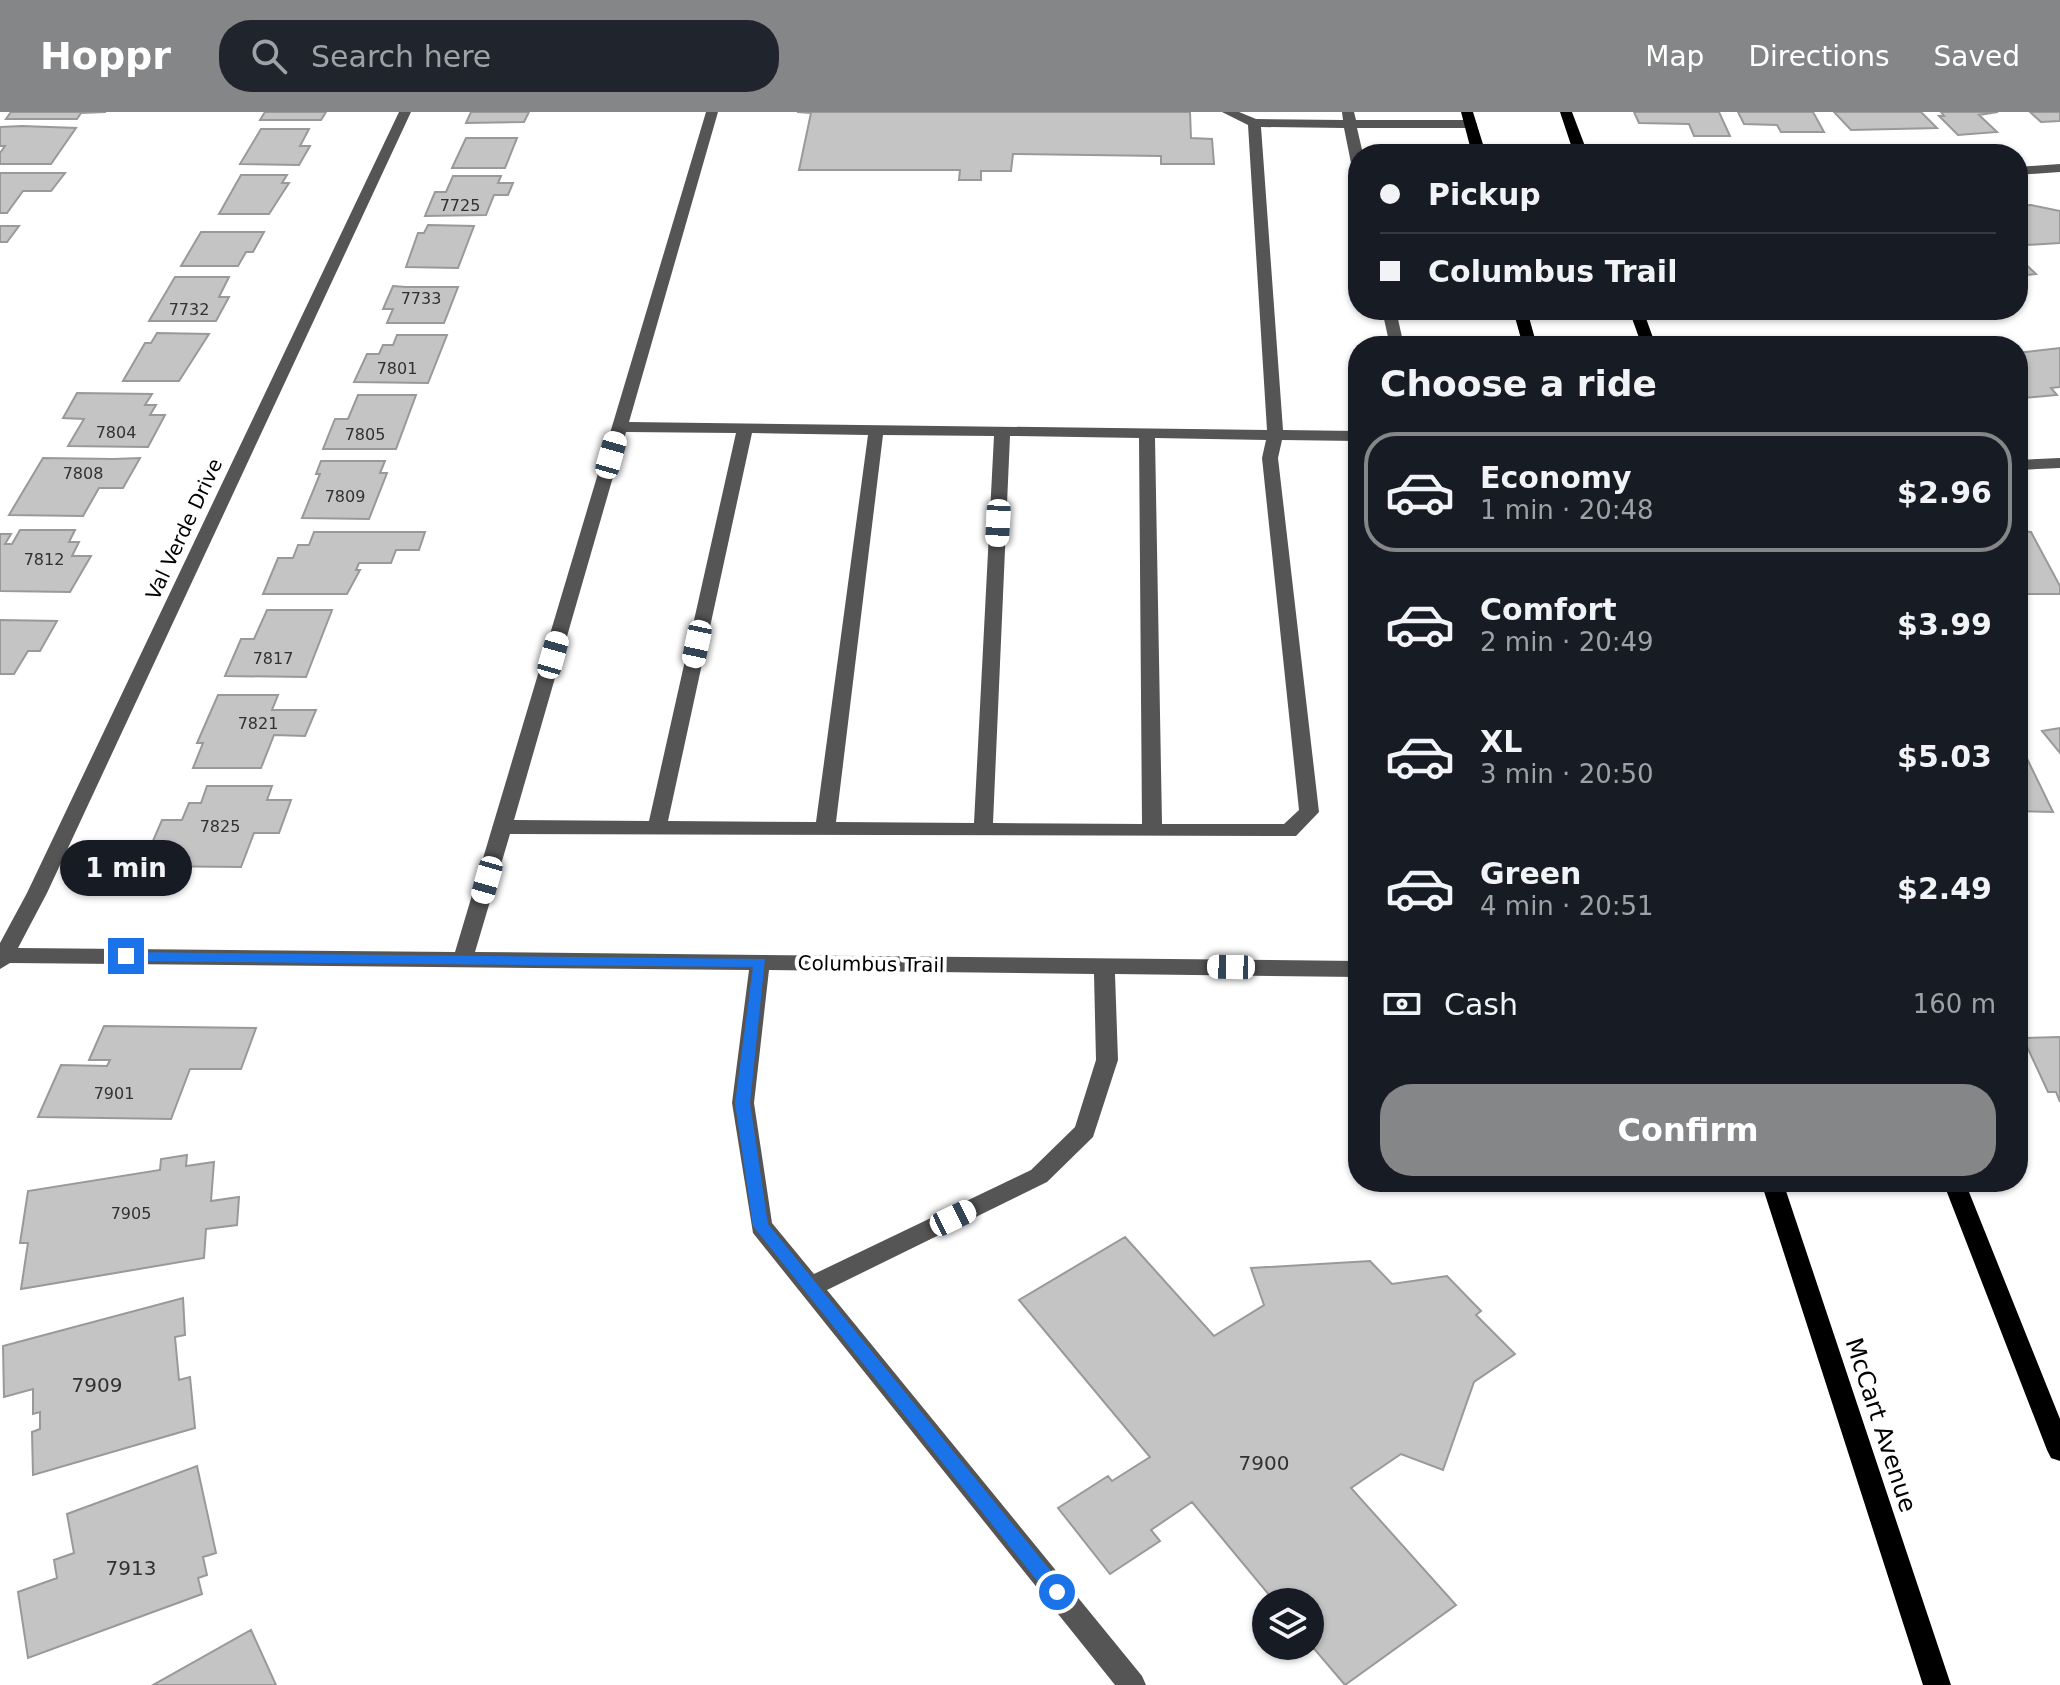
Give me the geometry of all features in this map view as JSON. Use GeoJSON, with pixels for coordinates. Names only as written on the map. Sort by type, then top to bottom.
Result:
{"type":"FeatureCollection","features":[{"type":"Feature","properties":{"kind":"main road"},"geometry":{"type":"LineString","coordinates":[[1566,112],[1577,144]]}},
{"type":"Feature","properties":{"kind":"main road"},"geometry":{"type":"LineString","coordinates":[[1469,118],[1476,144]]}},
{"type":"Feature","properties":{"kind":"main road","name":"McCart Avenue"},"geometry":{"type":"LineString","coordinates":[[1775,1192],[1937,1685]]}},
{"type":"Feature","properties":{"kind":"main road"},"geometry":{"type":"LineString","coordinates":[[1958,1192],[2060,1450]]}},
{"type":"Feature","properties":{"kind":"street","name":"Val Verde Drive"},"geometry":{"type":"LineString","coordinates":[[1,957],[37,893],[405,112]]}},
{"type":"Feature","properties":{"kind":"street"},"geometry":{"type":"LineString","coordinates":[[463,960],[712,112]]}},
{"type":"Feature","properties":{"kind":"street"},"geometry":{"type":"LineString","coordinates":[[1228,112],[1254,123],[1349,118],[1469,118]]}},
{"type":"Feature","properties":{"kind":"street"},"geometry":{"type":"LineString","coordinates":[[1349,118],[1354,144]]}},
{"type":"Feature","properties":{"kind":"street"},"geometry":{"type":"LineString","coordinates":[[502,827],[1289,831],[1309,812],[1270,458],[1275,435],[1254,123]]}},
{"type":"Feature","properties":{"kind":"street"},"geometry":{"type":"LineString","coordinates":[[2028,170],[2060,168]]}},
{"type":"Feature","properties":{"kind":"street"},"geometry":{"type":"LineString","coordinates":[[619,427],[1348,436]]}},
{"type":"Feature","properties":{"kind":"street"},"geometry":{"type":"LineString","coordinates":[[657,828],[745,428]]}},
{"type":"Feature","properties":{"kind":"street"},"geometry":{"type":"LineString","coordinates":[[825,829],[876,430]]}},
{"type":"Feature","properties":{"kind":"street"},"geometry":{"type":"LineString","coordinates":[[983,829],[1002,432]]}},
{"type":"Feature","properties":{"kind":"street"},"geometry":{"type":"LineString","coordinates":[[1147,433],[1152,831]]}},
{"type":"Feature","properties":{"kind":"street"},"geometry":{"type":"LineString","coordinates":[[2028,465],[2060,463]]}},
{"type":"Feature","properties":{"kind":"street","name":"Columbus Trail"},"geometry":{"type":"LineString","coordinates":[[1,957],[1348,969]]}},
{"type":"Feature","properties":{"kind":"street"},"geometry":{"type":"LineString","coordinates":[[760,963],[743,1103],[761,1226],[1132,1685]]}},
{"type":"Feature","properties":{"kind":"street"},"geometry":{"type":"LineString","coordinates":[[810,1287],[1039,1176],[1085,1131],[1107,1060],[1104,966]]}},
{"type":"Feature","properties":{"kind":"building"},"geometry":{"type":"Polygon","coordinates":[[[11,112],[106,112],[81,113],[77,119],[6,119],[11,112]]]}},
{"type":"Feature","properties":{"kind":"building"},"geometry":{"type":"Polygon","coordinates":[[[265,112],[326,112],[321,120],[260,120],[265,112]]]}},
{"type":"Feature","properties":{"kind":"building"},"geometry":{"type":"Polygon","coordinates":[[[471,112],[529,112],[524,122],[466,123],[471,112]]]}},
{"type":"Feature","properties":{"kind":"building"},"geometry":{"type":"Polygon","coordinates":[[[797,112],[1190,112],[1191,138],[1212,139],[1214,164],[1161,164],[1161,156],[1013,154],[1011,171],[981,171],[981,180],[959,180],[960,170],[799,170],[811,113],[797,112]]]}},
{"type":"Feature","properties":{"kind":"building"},"geometry":{"type":"Polygon","coordinates":[[[1634,112],[1719,112],[1730,136],[1694,136],[1689,124],[1639,123],[1634,112]]]}},
{"type":"Feature","properties":{"kind":"building"},"geometry":{"type":"Polygon","coordinates":[[[1738,112],[1813,112],[1824,132],[1781,132],[1777,125],[1744,124],[1738,112]]]}},
{"type":"Feature","properties":{"kind":"building"},"geometry":{"type":"Polygon","coordinates":[[[1834,112],[1921,112],[1937,128],[1851,130],[1834,112]]]}},
{"type":"Feature","properties":{"kind":"building"},"geometry":{"type":"Polygon","coordinates":[[[1941,112],[1998,112],[1979,115],[1997,132],[1958,135],[1939,116],[1944,116],[1941,112]]]}},
{"type":"Feature","properties":{"kind":"building"},"geometry":{"type":"Polygon","coordinates":[[[2030,112],[2060,112],[2060,121],[2041,122],[2030,112]]]}},
{"type":"Feature","properties":{"kind":"building"},"geometry":{"type":"Polygon","coordinates":[[[0,127],[76,128],[51,164],[0,164],[0,153],[5,146],[0,146],[0,127]]]}},
{"type":"Feature","properties":{"kind":"building"},"geometry":{"type":"Polygon","coordinates":[[[261,129],[309,129],[300,146],[310,146],[299,165],[240,164],[261,129]]]}},
{"type":"Feature","properties":{"kind":"building"},"geometry":{"type":"Polygon","coordinates":[[[466,138],[517,138],[505,168],[452,168],[466,138]]]}},
{"type":"Feature","properties":{"kind":"building"},"geometry":{"type":"Polygon","coordinates":[[[0,173],[65,173],[51,191],[23,191],[7,213],[0,213],[0,173]]]}},
{"type":"Feature","properties":{"kind":"building"},"geometry":{"type":"Polygon","coordinates":[[[241,175],[287,175],[282,183],[289,183],[269,214],[219,214],[241,175]]]}},
{"type":"Feature","properties":{"kind":"building"},"geometry":{"type":"Polygon","coordinates":[[[453,176],[501,176],[498,183],[513,183],[508,195],[494,195],[486,215],[425,216],[435,192],[446,192],[453,176]]]}},
{"type":"Feature","properties":{"kind":"building"},"geometry":{"type":"Polygon","coordinates":[[[2028,205],[2060,211],[2060,243],[2028,245],[2028,205]]]}},
{"type":"Feature","properties":{"kind":"building"},"geometry":{"type":"Polygon","coordinates":[[[428,225],[474,226],[458,268],[406,267],[418,233],[424,233],[428,225]]]}},
{"type":"Feature","properties":{"kind":"building"},"geometry":{"type":"Polygon","coordinates":[[[0,226],[19,226],[7,242],[0,242],[0,226]]]}},
{"type":"Feature","properties":{"kind":"building"},"geometry":{"type":"Polygon","coordinates":[[[201,232],[264,232],[253,252],[246,252],[238,266],[181,266],[201,232]]]}},
{"type":"Feature","properties":{"kind":"building"},"geometry":{"type":"Polygon","coordinates":[[[175,277],[229,277],[219,297],[229,297],[216,321],[149,321],[175,277]]]}},
{"type":"Feature","properties":{"kind":"building"},"geometry":{"type":"Polygon","coordinates":[[[393,286],[458,287],[444,323],[387,323],[393,309],[383,309],[393,286]]]}},
{"type":"Feature","properties":{"kind":"building"},"geometry":{"type":"Polygon","coordinates":[[[157,333],[209,334],[179,381],[123,381],[145,343],[151,343],[157,333]]]}},
{"type":"Feature","properties":{"kind":"building"},"geometry":{"type":"Polygon","coordinates":[[[397,335],[447,335],[428,383],[354,382],[367,354],[379,354],[383,345],[393,345],[397,335]]]}},
{"type":"Feature","properties":{"kind":"building"},"geometry":{"type":"Polygon","coordinates":[[[2060,348],[2060,387],[2051,388],[2057,395],[2028,398],[2028,352],[2060,348]]]}},
{"type":"Feature","properties":{"kind":"building"},"geometry":{"type":"Polygon","coordinates":[[[77,393],[152,394],[145,405],[156,405],[150,415],[165,415],[148,447],[68,446],[84,419],[63,418],[77,393]]]}},
{"type":"Feature","properties":{"kind":"building"},"geometry":{"type":"Polygon","coordinates":[[[358,395],[416,395],[396,449],[323,449],[335,419],[348,419],[358,395]]]}},
{"type":"Feature","properties":{"kind":"building"},"geometry":{"type":"Polygon","coordinates":[[[43,458],[140,458],[123,488],[99,488],[83,516],[9,515],[43,458]]]}},
{"type":"Feature","properties":{"kind":"building"},"geometry":{"type":"Polygon","coordinates":[[[321,461],[385,461],[380,473],[387,473],[369,519],[302,518],[320,474],[316,474],[321,461]]]}},
{"type":"Feature","properties":{"kind":"building"},"geometry":{"type":"Polygon","coordinates":[[[20,530],[75,530],[69,542],[79,542],[72,556],[91,556],[70,592],[0,591],[0,534],[11,534],[5,544],[12,544],[20,530]]]}},
{"type":"Feature","properties":{"kind":"building"},"geometry":{"type":"Polygon","coordinates":[[[314,532],[425,532],[419,550],[396,550],[391,563],[359,563],[356,570],[360,570],[347,594],[263,594],[278,558],[293,558],[298,545],[309,545],[314,532]]]}},
{"type":"Feature","properties":{"kind":"building"},"geometry":{"type":"Polygon","coordinates":[[[2028,532],[2031,532],[2060,586],[2060,594],[2028,594],[2028,532]]]}},
{"type":"Feature","properties":{"kind":"building"},"geometry":{"type":"Polygon","coordinates":[[[267,610],[332,610],[306,677],[225,676],[241,639],[254,639],[267,610]]]}},
{"type":"Feature","properties":{"kind":"building"},"geometry":{"type":"Polygon","coordinates":[[[0,620],[57,621],[40,651],[28,651],[14,674],[0,674],[0,620]]]}},
{"type":"Feature","properties":{"kind":"building"},"geometry":{"type":"Polygon","coordinates":[[[218,695],[278,695],[272,710],[316,710],[305,736],[274,735],[261,768],[193,768],[203,743],[197,743],[218,695]]]}},
{"type":"Feature","properties":{"kind":"building"},"geometry":{"type":"Polygon","coordinates":[[[2060,728],[2060,753],[2042,731],[2060,728]]]}},
{"type":"Feature","properties":{"kind":"building"},"geometry":{"type":"Polygon","coordinates":[[[2028,761],[2053,812],[2028,811],[2028,761]]]}},
{"type":"Feature","properties":{"kind":"building"},"geometry":{"type":"Polygon","coordinates":[[[207,786],[272,786],[267,800],[291,800],[279,833],[254,833],[241,867],[142,866],[162,820],[182,820],[189,803],[201,803],[207,786]]]}},
{"type":"Feature","properties":{"kind":"building"},"geometry":{"type":"Polygon","coordinates":[[[104,1026],[256,1028],[241,1069],[190,1069],[171,1119],[38,1117],[61,1065],[107,1066],[110,1060],[89,1060],[104,1026]]]}},
{"type":"Feature","properties":{"kind":"building"},"geometry":{"type":"Polygon","coordinates":[[[2060,1037],[2060,1102],[2056,1092],[2048,1092],[2028,1049],[2028,1038],[2060,1037]]]}},
{"type":"Feature","properties":{"kind":"building"},"geometry":{"type":"Polygon","coordinates":[[[187,1155],[186,1166],[214,1162],[211,1201],[239,1197],[237,1225],[206,1229],[204,1258],[21,1289],[28,1243],[20,1243],[28,1191],[160,1170],[161,1159],[187,1155]]]}},
{"type":"Feature","properties":{"kind":"building"},"geometry":{"type":"Polygon","coordinates":[[[1125,1237],[1214,1336],[1264,1305],[1251,1268],[1370,1261],[1392,1284],[1447,1276],[1481,1311],[1476,1315],[1515,1354],[1474,1382],[1443,1470],[1401,1454],[1351,1488],[1456,1605],[1345,1685],[1324,1660],[1324,1588],[1263,1588],[1192,1502],[1151,1530],[1160,1541],[1110,1574],[1058,1508],[1108,1476],[1112,1481],[1150,1457],[1019,1300],[1125,1237]]]}},
{"type":"Feature","properties":{"kind":"building"},"geometry":{"type":"Polygon","coordinates":[[[183,1298],[185,1335],[175,1337],[179,1380],[190,1377],[195,1428],[33,1475],[32,1432],[40,1429],[40,1412],[33,1414],[33,1389],[4,1397],[3,1346],[183,1298]]]}},
{"type":"Feature","properties":{"kind":"building"},"geometry":{"type":"Polygon","coordinates":[[[197,1466],[216,1553],[203,1557],[207,1575],[198,1578],[202,1594],[28,1658],[18,1592],[57,1578],[54,1560],[74,1553],[67,1514],[197,1466]]]}},
{"type":"Feature","properties":{"kind":"building"},"geometry":{"type":"Polygon","coordinates":[[[251,1630],[276,1685],[153,1685],[251,1630]]]}},
{"type":"Feature","properties":{"kind":"route"},"geometry":{"type":"LineString","coordinates":[[126,956],[760,963],[743,1103],[761,1226],[1057,1592]]}}]}
